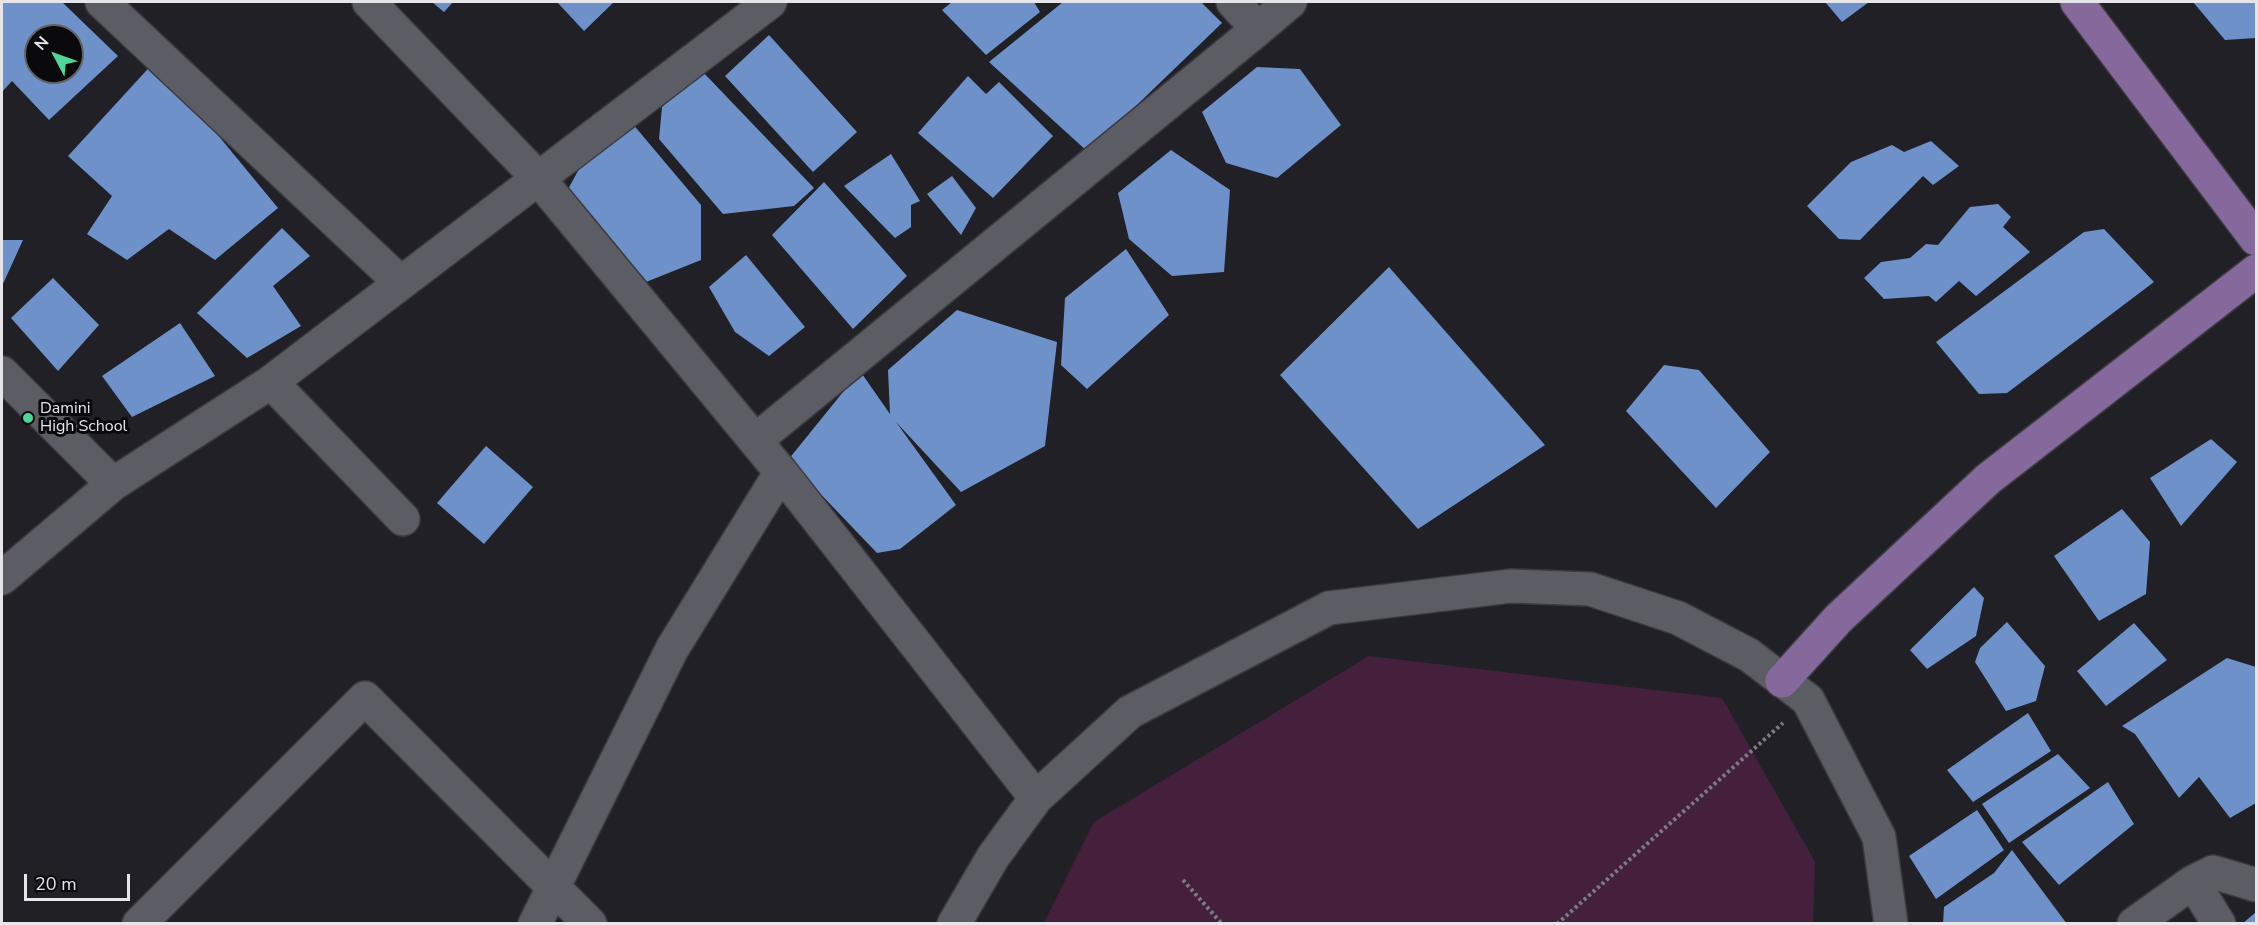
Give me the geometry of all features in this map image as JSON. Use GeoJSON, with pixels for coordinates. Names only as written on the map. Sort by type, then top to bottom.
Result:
{"type":"FeatureCollection","features":[{"type":"Feature","properties":{"kind":"main road"},"geometry":{"type":"LineString","coordinates":[[2077,2],[2256,238]]}},
{"type":"Feature","properties":{"kind":"main road"},"geometry":{"type":"LineString","coordinates":[[1795,691],[1838,619],[1988,478],[2256,271]]}},
{"type":"Feature","properties":{"kind":"street"},"geometry":{"type":"LineString","coordinates":[[102,2],[401,283]]}},
{"type":"Feature","properties":{"kind":"street"},"geometry":{"type":"LineString","coordinates":[[369,2],[538,178],[756,440],[1035,798]]}},
{"type":"Feature","properties":{"kind":"street"},"geometry":{"type":"LineString","coordinates":[[2,578],[113,484],[271,382],[770,2]]}},
{"type":"Feature","properties":{"kind":"street"},"geometry":{"type":"LineString","coordinates":[[1233,2],[1258,29]]}},
{"type":"Feature","properties":{"kind":"street"},"geometry":{"type":"LineString","coordinates":[[756,440],[1290,2]]}},
{"type":"Feature","properties":{"kind":"street"},"geometry":{"type":"LineString","coordinates":[[2,373],[113,484]]}},
{"type":"Feature","properties":{"kind":"street"},"geometry":{"type":"LineString","coordinates":[[271,382],[404,519]]}},
{"type":"Feature","properties":{"kind":"street"},"geometry":{"type":"LineString","coordinates":[[535,924],[672,649],[781,472]]}},
{"type":"Feature","properties":{"kind":"street"},"geometry":{"type":"LineString","coordinates":[[954,924],[993,857],[1035,798],[1130,712],[1329,608],[1511,586],[1590,589],[1678,618],[1749,655],[1795,691],[1879,837],[1891,924]]}},
{"type":"Feature","properties":{"kind":"street"},"geometry":{"type":"LineString","coordinates":[[140,924],[365,698],[552,889],[590,924]]}},
{"type":"Feature","properties":{"kind":"street"},"geometry":{"type":"LineString","coordinates":[[2134,924],[2193,882],[2213,872],[2256,885]]}},
{"type":"Feature","properties":{"kind":"street"},"geometry":{"type":"LineString","coordinates":[[2193,882],[2219,924]]}},
{"type":"Feature","properties":{"kind":"path"},"geometry":{"type":"LineString","coordinates":[[1557,924],[1795,691]]}},
{"type":"Feature","properties":{"kind":"path"},"geometry":{"type":"LineString","coordinates":[[1183,880],[1222,924]]}},
{"type":"Feature","properties":{"kind":"shaded area"},"geometry":{"type":"Polygon","coordinates":[[[1369,656],[1722,698],[1815,862],[1813,923],[1044,923],[1094,822],[1369,656]]]}},
{"type":"Feature","properties":{"kind":"building"},"geometry":{"type":"Polygon","coordinates":[[[2,2],[62,2],[118,56],[49,120],[12,81],[2,92],[2,2]]]}},
{"type":"Feature","properties":{"kind":"building"},"geometry":{"type":"Polygon","coordinates":[[[432,2],[453,2],[444,12],[432,2]]]}},
{"type":"Feature","properties":{"kind":"building"},"geometry":{"type":"Polygon","coordinates":[[[557,2],[614,2],[584,31],[557,2]]]}},
{"type":"Feature","properties":{"kind":"building"},"geometry":{"type":"Polygon","coordinates":[[[952,2],[1034,2],[1040,12],[986,55],[942,10],[952,2]]]}},
{"type":"Feature","properties":{"kind":"building"},"geometry":{"type":"Polygon","coordinates":[[[1063,2],[1201,2],[1222,23],[1088,152],[989,62],[1063,2]]]}},
{"type":"Feature","properties":{"kind":"building"},"geometry":{"type":"Polygon","coordinates":[[[1869,2],[1842,22],[1826,3],[1869,2]]]}},
{"type":"Feature","properties":{"kind":"building"},"geometry":{"type":"Polygon","coordinates":[[[2193,2],[2256,2],[2256,38],[2225,40],[2193,2]]]}},
{"type":"Feature","properties":{"kind":"building"},"geometry":{"type":"Polygon","coordinates":[[[769,35],[857,132],[813,172],[725,76],[769,35]]]}},
{"type":"Feature","properties":{"kind":"building"},"geometry":{"type":"Polygon","coordinates":[[[156,60],[278,208],[215,260],[169,229],[127,260],[87,234],[112,196],[68,156],[156,60]]]}},
{"type":"Feature","properties":{"kind":"building"},"geometry":{"type":"Polygon","coordinates":[[[1257,67],[1300,69],[1341,125],[1277,178],[1226,163],[1202,112],[1257,67]]]}},
{"type":"Feature","properties":{"kind":"building"},"geometry":{"type":"Polygon","coordinates":[[[701,70],[814,188],[794,206],[723,214],[659,139],[662,107],[701,70]]]}},
{"type":"Feature","properties":{"kind":"building"},"geometry":{"type":"Polygon","coordinates":[[[968,76],[986,94],[999,82],[1053,136],[993,198],[918,133],[968,76]]]}},
{"type":"Feature","properties":{"kind":"building"},"geometry":{"type":"Polygon","coordinates":[[[626,116],[701,205],[701,260],[646,282],[567,191],[592,145],[626,116]]]}},
{"type":"Feature","properties":{"kind":"building"},"geometry":{"type":"Polygon","coordinates":[[[1931,141],[1959,166],[1933,185],[1923,176],[1860,240],[1839,239],[1807,206],[1851,162],[1892,145],[1904,152],[1931,141]]]}},
{"type":"Feature","properties":{"kind":"building"},"geometry":{"type":"Polygon","coordinates":[[[1171,150],[1230,190],[1224,272],[1172,276],[1129,239],[1118,193],[1171,150]]]}},
{"type":"Feature","properties":{"kind":"building"},"geometry":{"type":"Polygon","coordinates":[[[891,154],[920,201],[911,205],[911,227],[895,238],[844,186],[891,154]]]}},
{"type":"Feature","properties":{"kind":"building"},"geometry":{"type":"Polygon","coordinates":[[[952,176],[976,208],[961,235],[927,194],[952,176]]]}},
{"type":"Feature","properties":{"kind":"building"},"geometry":{"type":"Polygon","coordinates":[[[824,182],[907,276],[853,329],[772,235],[824,182]]]}},
{"type":"Feature","properties":{"kind":"building"},"geometry":{"type":"Polygon","coordinates":[[[1998,204],[2011,217],[2003,227],[2030,252],[1976,296],[1959,281],[1936,302],[1929,296],[1884,299],[1864,278],[1881,262],[1910,258],[1926,244],[1938,245],[1970,207],[1998,204]]]}},
{"type":"Feature","properties":{"kind":"building"},"geometry":{"type":"Polygon","coordinates":[[[282,228],[310,256],[273,286],[301,326],[247,358],[197,313],[282,228]]]}},
{"type":"Feature","properties":{"kind":"building"},"geometry":{"type":"Polygon","coordinates":[[[2104,229],[2154,282],[2007,393],[1979,394],[1936,342],[2084,232],[2104,229]]]}},
{"type":"Feature","properties":{"kind":"building"},"geometry":{"type":"Polygon","coordinates":[[[2,240],[23,240],[2,286],[2,240]]]}},
{"type":"Feature","properties":{"kind":"building"},"geometry":{"type":"Polygon","coordinates":[[[1126,249],[1169,315],[1087,389],[1061,365],[1065,298],[1126,249]]]}},
{"type":"Feature","properties":{"kind":"building"},"geometry":{"type":"Polygon","coordinates":[[[746,255],[805,327],[769,356],[735,332],[709,287],[746,255]]]}},
{"type":"Feature","properties":{"kind":"building"},"geometry":{"type":"Polygon","coordinates":[[[1389,267],[1545,445],[1418,529],[1280,375],[1389,267]]]}},
{"type":"Feature","properties":{"kind":"building"},"geometry":{"type":"Polygon","coordinates":[[[53,278],[99,325],[58,371],[11,318],[53,278]]]}},
{"type":"Feature","properties":{"kind":"building"},"geometry":{"type":"Polygon","coordinates":[[[957,310],[1057,342],[1045,446],[961,492],[896,422],[956,505],[900,549],[877,553],[788,460],[860,371],[890,414],[888,370],[957,310]]]}},
{"type":"Feature","properties":{"kind":"building"},"geometry":{"type":"Polygon","coordinates":[[[180,323],[215,376],[132,417],[102,376],[180,323]]]}},
{"type":"Feature","properties":{"kind":"building"},"geometry":{"type":"Polygon","coordinates":[[[1664,365],[1699,370],[1770,452],[1716,508],[1626,411],[1664,365]]]}},
{"type":"Feature","properties":{"kind":"building"},"geometry":{"type":"Polygon","coordinates":[[[2211,439],[2237,462],[2181,526],[2150,478],[2211,439]]]}},
{"type":"Feature","properties":{"kind":"building"},"geometry":{"type":"Polygon","coordinates":[[[486,446],[533,487],[484,544],[437,503],[486,446]]]}},
{"type":"Feature","properties":{"kind":"building"},"geometry":{"type":"Polygon","coordinates":[[[2122,509],[2150,542],[2146,594],[2099,621],[2054,556],[2122,509]]]}},
{"type":"Feature","properties":{"kind":"building"},"geometry":{"type":"Polygon","coordinates":[[[1974,587],[1984,598],[1976,636],[1927,669],[1910,650],[1974,587]]]}},
{"type":"Feature","properties":{"kind":"building"},"geometry":{"type":"Polygon","coordinates":[[[2007,622],[2045,666],[2036,701],[2006,711],[1975,662],[1980,648],[2007,622]]]}},
{"type":"Feature","properties":{"kind":"building"},"geometry":{"type":"Polygon","coordinates":[[[2134,623],[2167,660],[2106,706],[2077,671],[2134,623]]]}},
{"type":"Feature","properties":{"kind":"building"},"geometry":{"type":"Polygon","coordinates":[[[2227,658],[2256,667],[2256,803],[2230,818],[2199,777],[2179,798],[2135,734],[2122,726],[2227,658]]]}},
{"type":"Feature","properties":{"kind":"building"},"geometry":{"type":"Polygon","coordinates":[[[2028,713],[2051,751],[1973,802],[1947,770],[2028,713]]]}},
{"type":"Feature","properties":{"kind":"building"},"geometry":{"type":"Polygon","coordinates":[[[2058,754],[2090,788],[2009,843],[1982,804],[2058,754]]]}},
{"type":"Feature","properties":{"kind":"building"},"geometry":{"type":"Polygon","coordinates":[[[2108,782],[2134,824],[2059,885],[2022,842],[2108,782]]]}},
{"type":"Feature","properties":{"kind":"building"},"geometry":{"type":"Polygon","coordinates":[[[1977,810],[2004,850],[1936,899],[1909,856],[1977,810]]]}},
{"type":"Feature","properties":{"kind":"building"},"geometry":{"type":"Polygon","coordinates":[[[2012,850],[2067,924],[1943,924],[1944,907],[1994,873],[2012,850]]]}},
{"type":"Feature","properties":{"kind":"building"},"geometry":{"type":"Polygon","coordinates":[[[2256,912],[2256,924],[2242,924],[2256,912]]]}},
{"type":"Feature","properties":{"kind":"place","name":"Damini High School"},"geometry":{"type":"Point","coordinates":[28,418]}}]}
